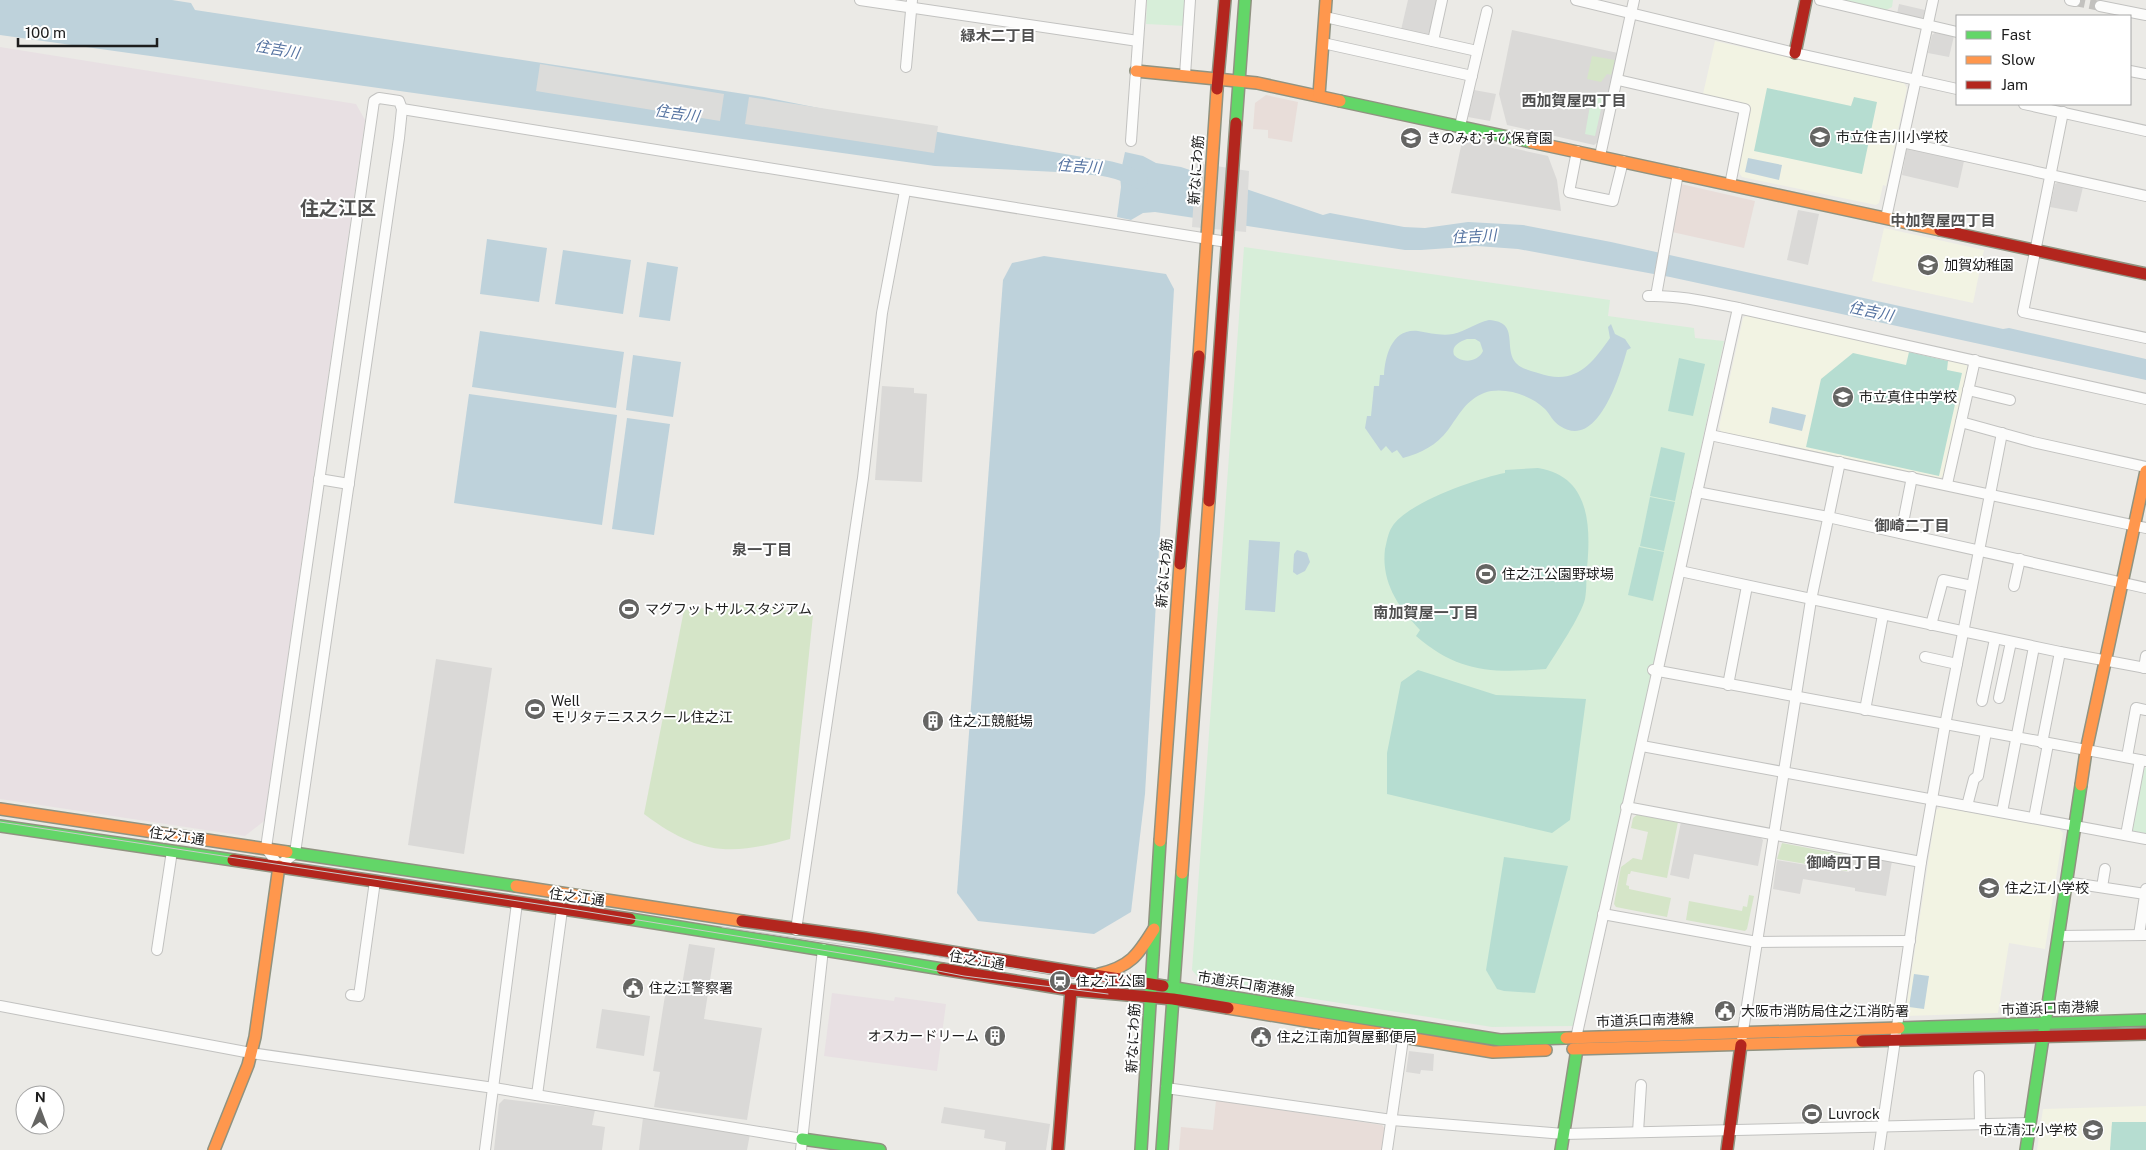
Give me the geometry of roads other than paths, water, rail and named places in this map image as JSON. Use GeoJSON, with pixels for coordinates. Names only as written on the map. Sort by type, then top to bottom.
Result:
{"type":"FeatureCollection","features":[{"type":"Feature","properties":{"kind":"main road","name":"新なにわ筋"},"geometry":{"type":"LineString","coordinates":[[1141,1150],[1150,983],[1176,607],[1198,374],[1206,234],[1225,0]]}},
{"type":"Feature","properties":{"kind":"main road"},"geometry":{"type":"LineString","coordinates":[[1162,1150],[1244,0]]}},
{"type":"Feature","properties":{"kind":"main road"},"geometry":{"type":"LineString","coordinates":[[1319,95],[1326,0]]}},
{"type":"Feature","properties":{"kind":"main road"},"geometry":{"type":"LineString","coordinates":[[1795,53],[1806,0]]}},
{"type":"Feature","properties":{"kind":"main road"},"geometry":{"type":"LineString","coordinates":[[1136,71],[1238,80],[1319,95],[2146,274]]}},
{"type":"Feature","properties":{"kind":"main road"},"geometry":{"type":"LineString","coordinates":[[2026,1150],[2086,751],[2146,472]]}},
{"type":"Feature","properties":{"kind":"main road","name":"住之江通"},"geometry":{"type":"LineString","coordinates":[[0,809],[796,930],[865,938],[1150,983]]}},
{"type":"Feature","properties":{"kind":"main road","name":"住之江通"},"geometry":{"type":"LineString","coordinates":[[0,826],[279,866],[823,949],[1071,990],[1150,998]]}},
{"type":"Feature","properties":{"kind":"main road"},"geometry":{"type":"LineString","coordinates":[[214,1150],[251,1053],[279,866]]}},
{"type":"Feature","properties":{"kind":"main road"},"geometry":{"type":"LineString","coordinates":[[1093,975],[1116,971],[1135,959],[1154,929]]}},
{"type":"Feature","properties":{"kind":"main road","name":"市道浜口南港線"},"geometry":{"type":"LineString","coordinates":[[1150,983],[1173,994],[1405,1030],[1500,1040],[1741,1045],[2146,1034]]}},
{"type":"Feature","properties":{"kind":"main road"},"geometry":{"type":"LineString","coordinates":[[1058,1150],[1071,990]]}},
{"type":"Feature","properties":{"kind":"main road","name":"市道浜口南港線"},"geometry":{"type":"LineString","coordinates":[[1150,998],[1173,994]]}},
{"type":"Feature","properties":{"kind":"main road","name":"市道浜口南港線"},"geometry":{"type":"LineString","coordinates":[[1576,1043],[1743,1031],[2146,1020]]}},
{"type":"Feature","properties":{"kind":"main road"},"geometry":{"type":"LineString","coordinates":[[1561,1150],[1576,1043]]}},
{"type":"Feature","properties":{"kind":"main road"},"geometry":{"type":"LineString","coordinates":[[1726,1150],[1741,1045]]}},
{"type":"Feature","properties":{"kind":"main road"},"geometry":{"type":"LineString","coordinates":[[801,1145],[880,1150]]}},
{"type":"Feature","properties":{"kind":"street"},"geometry":{"type":"LineString","coordinates":[[860,0],[912,4],[1138,41]]}},
{"type":"Feature","properties":{"kind":"street"},"geometry":{"type":"LineString","coordinates":[[1131,141],[1141,0]]}},
{"type":"Feature","properties":{"kind":"street"},"geometry":{"type":"LineString","coordinates":[[1185,75],[1190,0]]}},
{"type":"Feature","properties":{"kind":"street"},"geometry":{"type":"LineString","coordinates":[[1433,41],[1442,0]]}},
{"type":"Feature","properties":{"kind":"street"},"geometry":{"type":"LineString","coordinates":[[1576,0],[1795,53],[1956,89]]}},
{"type":"Feature","properties":{"kind":"street"},"geometry":{"type":"LineString","coordinates":[[1600,156],[1634,0]]}},
{"type":"Feature","properties":{"kind":"street"},"geometry":{"type":"LineString","coordinates":[[1820,0],[1956,32]]}},
{"type":"Feature","properties":{"kind":"street"},"geometry":{"type":"LineString","coordinates":[[1886,218],[1933,0]]}},
{"type":"Feature","properties":{"kind":"street"},"geometry":{"type":"LineString","coordinates":[[906,67],[912,4]]}},
{"type":"Feature","properties":{"kind":"street"},"geometry":{"type":"LineString","coordinates":[[2100,6],[2146,15]]}},
{"type":"Feature","properties":{"kind":"street"},"geometry":{"type":"LineString","coordinates":[[1460,126],[1487,12]]}},
{"type":"Feature","properties":{"kind":"street"},"geometry":{"type":"LineString","coordinates":[[1325,17],[1477,51]]}},
{"type":"Feature","properties":{"kind":"street"},"geometry":{"type":"LineString","coordinates":[[1323,43],[1472,76]]}},
{"type":"Feature","properties":{"kind":"street"},"geometry":{"type":"LineString","coordinates":[[2131,70],[2146,74]]}},
{"type":"Feature","properties":{"kind":"street"},"geometry":{"type":"LineString","coordinates":[[1618,80],[1745,109],[1730,184]]}},
{"type":"Feature","properties":{"kind":"street"},"geometry":{"type":"LineString","coordinates":[[379,98],[399,100],[402,109],[295,853],[279,866],[266,848],[319,479],[374,101],[379,98]]}},
{"type":"Feature","properties":{"kind":"street"},"geometry":{"type":"LineString","coordinates":[[2029,105],[2146,131]]}},
{"type":"Feature","properties":{"kind":"street"},"geometry":{"type":"LineString","coordinates":[[402,109],[905,191],[1227,236]]}},
{"type":"Feature","properties":{"kind":"street"},"geometry":{"type":"LineString","coordinates":[[2063,112],[2023,312],[2146,338]]}},
{"type":"Feature","properties":{"kind":"street"},"geometry":{"type":"LineString","coordinates":[[1902,142],[2146,196]]}},
{"type":"Feature","properties":{"kind":"street"},"geometry":{"type":"LineString","coordinates":[[1577,151],[1569,192],[1604,200],[1613,201],[1623,161]]}},
{"type":"Feature","properties":{"kind":"street"},"geometry":{"type":"LineString","coordinates":[[1678,173],[1654,295],[1694,299],[1738,308],[2146,399]]}},
{"type":"Feature","properties":{"kind":"street"},"geometry":{"type":"LineString","coordinates":[[796,930],[864,478],[882,313],[905,191]]}},
{"type":"Feature","properties":{"kind":"street"},"geometry":{"type":"LineString","coordinates":[[1576,1043],[1626,807],[1642,746],[1655,671],[1680,571],[1738,308]]}},
{"type":"Feature","properties":{"kind":"street"},"geometry":{"type":"LineString","coordinates":[[1947,484],[1975,360]]}},
{"type":"Feature","properties":{"kind":"street"},"geometry":{"type":"LineString","coordinates":[[1968,390],[2010,400]]}},
{"type":"Feature","properties":{"kind":"street"},"geometry":{"type":"LineString","coordinates":[[1961,422],[2146,467]]}},
{"type":"Feature","properties":{"kind":"street"},"geometry":{"type":"LineString","coordinates":[[1879,1150],[1921,862],[1945,725],[2002,433]]}},
{"type":"Feature","properties":{"kind":"street"},"geometry":{"type":"LineString","coordinates":[[1710,435],[1990,493],[2146,528]]}},
{"type":"Feature","properties":{"kind":"street"},"geometry":{"type":"LineString","coordinates":[[1741,1045],[1811,600],[1840,462]]}},
{"type":"Feature","properties":{"kind":"street"},"geometry":{"type":"LineString","coordinates":[[1901,533],[1912,477]]}},
{"type":"Feature","properties":{"kind":"street"},"geometry":{"type":"LineString","coordinates":[[319,479],[349,484]]}},
{"type":"Feature","properties":{"kind":"street"},"geometry":{"type":"LineString","coordinates":[[1697,492],[1828,517],[2146,588]]}},
{"type":"Feature","properties":{"kind":"street"},"geometry":{"type":"LineString","coordinates":[[2014,586],[2020,559]]}},
{"type":"Feature","properties":{"kind":"street"},"geometry":{"type":"LineString","coordinates":[[1680,571],[1931,626],[2145,668],[2146,656]]}},
{"type":"Feature","properties":{"kind":"street"},"geometry":{"type":"LineString","coordinates":[[1931,626],[1943,580],[1972,586]]}},
{"type":"Feature","properties":{"kind":"street"},"geometry":{"type":"LineString","coordinates":[[1728,685],[1747,586]]}},
{"type":"Feature","properties":{"kind":"street"},"geometry":{"type":"LineString","coordinates":[[1865,710],[1883,615]]}},
{"type":"Feature","properties":{"kind":"street"},"geometry":{"type":"LineString","coordinates":[[1982,701],[1995,639]]}},
{"type":"Feature","properties":{"kind":"street"},"geometry":{"type":"LineString","coordinates":[[1986,685],[2000,693],[2011,642]]}},
{"type":"Feature","properties":{"kind":"street"},"geometry":{"type":"LineString","coordinates":[[2002,812],[2034,647]]}},
{"type":"Feature","properties":{"kind":"street"},"geometry":{"type":"LineString","coordinates":[[2034,818],[2060,652]]}},
{"type":"Feature","properties":{"kind":"street"},"geometry":{"type":"LineString","coordinates":[[1925,657],[1957,664]]}},
{"type":"Feature","properties":{"kind":"street"},"geometry":{"type":"LineString","coordinates":[[1655,671],[2143,760],[2126,836]]}},
{"type":"Feature","properties":{"kind":"street"},"geometry":{"type":"LineString","coordinates":[[2127,757],[2136,708],[2146,710]]}},
{"type":"Feature","properties":{"kind":"street"},"geometry":{"type":"LineString","coordinates":[[1967,806],[1974,779],[1978,776],[1986,732]]}},
{"type":"Feature","properties":{"kind":"street"},"geometry":{"type":"LineString","coordinates":[[1642,746],[2146,839]]}},
{"type":"Feature","properties":{"kind":"street"},"geometry":{"type":"LineString","coordinates":[[1626,807],[1921,862]]}},
{"type":"Feature","properties":{"kind":"street"},"geometry":{"type":"LineString","coordinates":[[157,950],[172,851]]}},
{"type":"Feature","properties":{"kind":"street"},"geometry":{"type":"LineString","coordinates":[[2102,887],[2105,869]]}},
{"type":"Feature","properties":{"kind":"street"},"geometry":{"type":"LineString","coordinates":[[351,994],[359,996],[375,881]]}},
{"type":"Feature","properties":{"kind":"street"},"geometry":{"type":"LineString","coordinates":[[2058,936],[2142,935],[2146,891],[2066,882]]}},
{"type":"Feature","properties":{"kind":"street"},"geometry":{"type":"LineString","coordinates":[[485,1150],[517,903]]}},
{"type":"Feature","properties":{"kind":"street"},"geometry":{"type":"LineString","coordinates":[[537,1095],[562,910]]}},
{"type":"Feature","properties":{"kind":"street"},"geometry":{"type":"LineString","coordinates":[[1604,914],[1758,942],[1910,941]]}},
{"type":"Feature","properties":{"kind":"street"},"geometry":{"type":"LineString","coordinates":[[0,1006],[251,1053],[537,1095],[801,1145],[823,949]]}},
{"type":"Feature","properties":{"kind":"street"},"geometry":{"type":"LineString","coordinates":[[1387,1150],[1405,1030]]}},
{"type":"Feature","properties":{"kind":"street"},"geometry":{"type":"LineString","coordinates":[[1979,1076],[1980,1123]]}},
{"type":"Feature","properties":{"kind":"street"},"geometry":{"type":"LineString","coordinates":[[1638,1132],[1641,1085]]}},
{"type":"Feature","properties":{"kind":"street"},"geometry":{"type":"LineString","coordinates":[[1166,1088],[1392,1120],[1564,1134],[2030,1123]]}},
{"type":"Feature","properties":{"kind":"water"},"geometry":{"type":"Polygon","coordinates":[[[0,0],[172,0],[191,3],[195,10],[764,97],[943,133],[1100,160],[1098,174],[935,166],[0,35],[0,0]]]}},
{"type":"Feature","properties":{"kind":"water"},"geometry":{"type":"Polygon","coordinates":[[[1125,152],[1143,156],[1156,163],[1181,167],[1323,215],[1330,213],[1404,227],[1425,228],[1468,222],[1523,225],[1611,242],[2003,329],[2009,328],[2146,359],[2146,380],[1670,277],[1518,249],[1477,246],[1405,250],[1155,212],[1143,213],[1131,220],[1117,217],[1121,187],[1120,175],[1125,152]]]}},
{"type":"Feature","properties":{"kind":"water"},"geometry":{"type":"Polygon","coordinates":[[[1748,158],[1782,165],[1779,180],[1745,172],[1748,158]]]}},
{"type":"Feature","properties":{"kind":"water"},"geometry":{"type":"Polygon","coordinates":[[[487,239],[547,248],[539,302],[480,294],[487,239]]]}},
{"type":"Feature","properties":{"kind":"water"},"geometry":{"type":"Polygon","coordinates":[[[563,250],[631,260],[623,314],[555,304],[563,250]]]}},
{"type":"Feature","properties":{"kind":"water"},"geometry":{"type":"Polygon","coordinates":[[[1044,256],[1166,274],[1174,289],[1145,794],[1131,912],[1094,934],[978,921],[957,893],[1003,280],[1012,263],[1044,256]]]}},
{"type":"Feature","properties":{"kind":"water"},"geometry":{"type":"Polygon","coordinates":[[[647,262],[678,267],[670,321],[639,317],[647,262]]]}},
{"type":"Feature","properties":{"kind":"water"},"geometry":{"type":"Polygon","coordinates":[[[1484,321],[1499,322],[1505,326],[1508,331],[1513,358],[1519,366],[1551,376],[1562,377],[1581,371],[1596,357],[1610,338],[1608,327],[1611,324],[1615,334],[1625,339],[1631,348],[1627,350],[1613,392],[1605,407],[1596,420],[1586,428],[1574,431],[1560,426],[1539,404],[1525,396],[1508,391],[1492,391],[1472,400],[1444,435],[1428,448],[1403,458],[1397,450],[1392,453],[1386,446],[1381,451],[1365,428],[1367,416],[1371,416],[1374,386],[1379,386],[1380,375],[1384,375],[1388,352],[1396,339],[1409,331],[1453,334],[1484,321]],[[1467,339],[1459,343],[1454,349],[1454,355],[1465,361],[1481,355],[1483,351],[1480,342],[1475,339],[1467,339]]]}},
{"type":"Feature","properties":{"kind":"water"},"geometry":{"type":"Polygon","coordinates":[[[480,331],[624,352],[616,408],[472,387],[480,331]]]}},
{"type":"Feature","properties":{"kind":"water"},"geometry":{"type":"Polygon","coordinates":[[[633,355],[681,362],[673,417],[626,410],[633,355]]]}},
{"type":"Feature","properties":{"kind":"water"},"geometry":{"type":"Polygon","coordinates":[[[469,394],[617,415],[602,525],[454,503],[469,394]]]}},
{"type":"Feature","properties":{"kind":"water"},"geometry":{"type":"Polygon","coordinates":[[[1772,407],[1806,415],[1802,431],[1769,423],[1772,407]]]}},
{"type":"Feature","properties":{"kind":"water"},"geometry":{"type":"Polygon","coordinates":[[[627,418],[670,424],[654,535],[612,529],[627,418]]]}},
{"type":"Feature","properties":{"kind":"water"},"geometry":{"type":"Polygon","coordinates":[[[1249,540],[1280,542],[1275,612],[1245,610],[1249,540]]]}},
{"type":"Feature","properties":{"kind":"water"},"geometry":{"type":"Polygon","coordinates":[[[1297,550],[1307,553],[1310,562],[1305,571],[1297,575],[1293,572],[1294,554],[1297,550]]]}},
{"type":"Feature","properties":{"kind":"water"},"geometry":{"type":"Polygon","coordinates":[[[1914,974],[1929,976],[1924,1009],[1909,1007],[1914,974]]]}},
{"type":"Feature","properties":{"kind":"waterway","name":"住吉川"},"geometry":{"type":"LineString","coordinates":[[1078,166],[1110,169],[1140,181]]}},
{"type":"Feature","properties":{"kind":"tunnel"},"geometry":{"type":"LineString","coordinates":[[2075,1],[2100,6]]}},
{"type":"Feature","properties":{"kind":"tram line"},"geometry":{"type":"LineString","coordinates":[[0,822],[577,910],[877,959],[964,976],[1108,994]]}},
{"type":"Feature","properties":{"kind":"tram line"},"geometry":{"type":"LineString","coordinates":[[722,927],[887,951],[921,954],[1108,983]]}},
{"type":"Feature","properties":{"kind":"place","name":"市立住吉川小学校"},"geometry":{"type":"Point","coordinates":[1820,137]}},
{"type":"Feature","properties":{"kind":"place","name":"きのみむすび保育園"},"geometry":{"type":"Point","coordinates":[1411,138]}},
{"type":"Feature","properties":{"kind":"place","name":"加賀幼稚園"},"geometry":{"type":"Point","coordinates":[1928,265]}},
{"type":"Feature","properties":{"kind":"place","name":"市立真住中学校"},"geometry":{"type":"Point","coordinates":[1843,397]}},
{"type":"Feature","properties":{"kind":"place","name":"住之江公園野球場"},"geometry":{"type":"Point","coordinates":[1486,574]}},
{"type":"Feature","properties":{"kind":"place","name":"マグフットサルスタジアム"},"geometry":{"type":"Point","coordinates":[629,609]}},
{"type":"Feature","properties":{"kind":"place","name":"Well モリタテニススクール住之江"},"geometry":{"type":"Point","coordinates":[535,709]}},
{"type":"Feature","properties":{"kind":"place","name":"住之江競艇場"},"geometry":{"type":"Point","coordinates":[933,721]}},
{"type":"Feature","properties":{"kind":"place","name":"住之江小学校"},"geometry":{"type":"Point","coordinates":[1989,888]}},
{"type":"Feature","properties":{"kind":"place","name":"住之江公園"},"geometry":{"type":"Point","coordinates":[1060,981]}},
{"type":"Feature","properties":{"kind":"place","name":"住之江警察署"},"geometry":{"type":"Point","coordinates":[633,988]}},
{"type":"Feature","properties":{"kind":"place","name":"大阪市消防局住之江消防署"},"geometry":{"type":"Point","coordinates":[1725,1011]}},
{"type":"Feature","properties":{"kind":"place","name":"オスカードリーム"},"geometry":{"type":"Point","coordinates":[995,1036]}},
{"type":"Feature","properties":{"kind":"place","name":"住之江南加賀屋郵便局"},"geometry":{"type":"Point","coordinates":[1261,1037]}},
{"type":"Feature","properties":{"kind":"place","name":"Luvrock"},"geometry":{"type":"Point","coordinates":[1812,1114]}},
{"type":"Feature","properties":{"kind":"place","name":"市立清江小学校"},"geometry":{"type":"Point","coordinates":[2093,1130]}},
{"type":"Feature","properties":{"kind":"district","name":"緑木二丁目"},"geometry":{"type":"Point","coordinates":[998,35]}},
{"type":"Feature","properties":{"kind":"district","name":"西加賀屋四丁目"},"geometry":{"type":"Point","coordinates":[1574,100]}},
{"type":"Feature","properties":{"kind":"district","name":"住之江区"},"geometry":{"type":"Point","coordinates":[338,208]}},
{"type":"Feature","properties":{"kind":"district","name":"中加賀屋四丁目"},"geometry":{"type":"Point","coordinates":[1943,220]}},
{"type":"Feature","properties":{"kind":"district","name":"御崎二丁目"},"geometry":{"type":"Point","coordinates":[1912,525]}},
{"type":"Feature","properties":{"kind":"district","name":"泉一丁目"},"geometry":{"type":"Point","coordinates":[762,549]}},
{"type":"Feature","properties":{"kind":"district","name":"南加賀屋一丁目"},"geometry":{"type":"Point","coordinates":[1426,612]}},
{"type":"Feature","properties":{"kind":"district","name":"御崎四丁目"},"geometry":{"type":"Point","coordinates":[1844,862]}}]}
